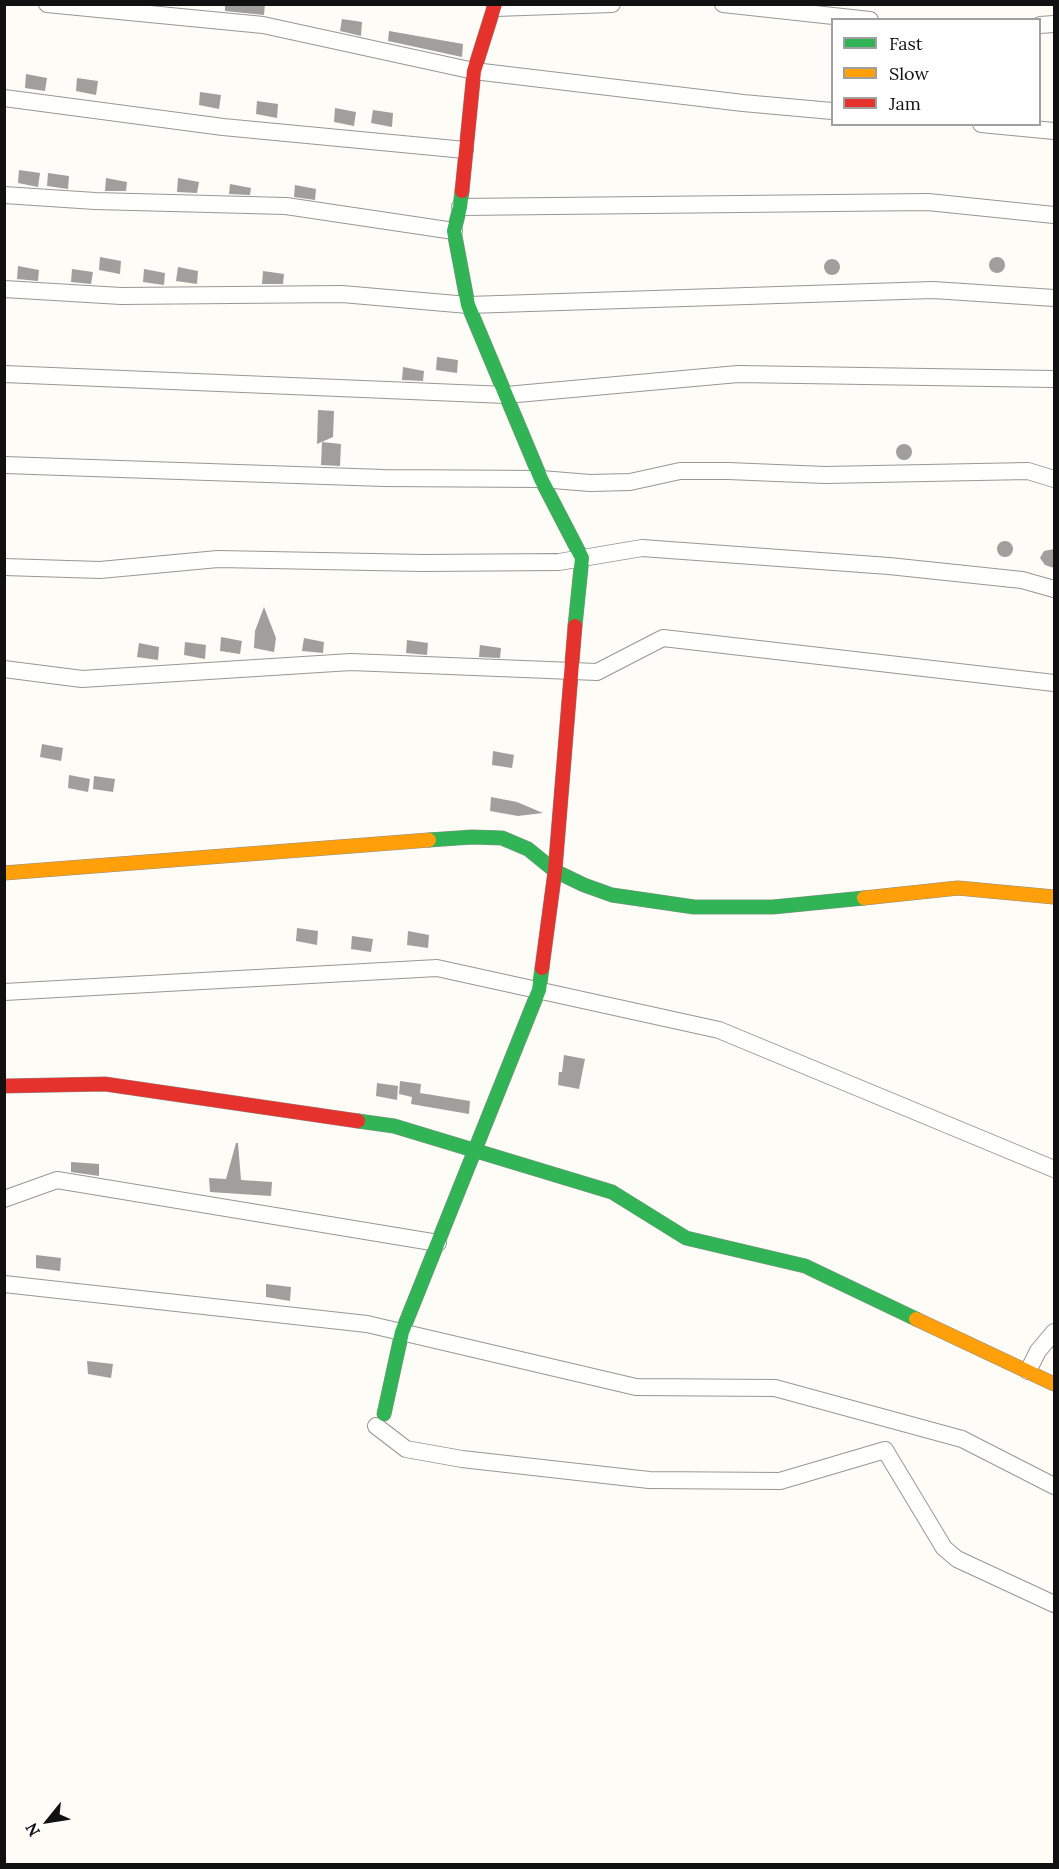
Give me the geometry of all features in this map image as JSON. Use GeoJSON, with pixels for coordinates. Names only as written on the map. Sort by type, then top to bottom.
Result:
{"type":"FeatureCollection","features":[{"type":"Feature","properties":{"kind":"street"},"geometry":{"type":"LineString","coordinates":[[47,4],[263,25],[474,71],[743,103],[831,111]]}},
{"type":"Feature","properties":{"kind":"street"},"geometry":{"type":"LineString","coordinates":[[612,4],[495,6],[474,71],[460,207],[454,231],[468,305],[541,479],[582,558],[570,671],[555,871],[539,990],[402,1332],[380,1420],[406,1449],[462,1459],[649,1480],[780,1481],[885,1450],[944,1548],[957,1559],[1054,1604]]}},
{"type":"Feature","properties":{"kind":"street"},"geometry":{"type":"LineString","coordinates":[[723,4],[852,18]]}},
{"type":"Feature","properties":{"kind":"street"},"geometry":{"type":"LineString","coordinates":[[4,98],[223,128],[465,150]]}},
{"type":"Feature","properties":{"kind":"street"},"geometry":{"type":"LineString","coordinates":[[1002,126],[1054,131]]}},
{"type":"Feature","properties":{"kind":"street"},"geometry":{"type":"LineString","coordinates":[[4,195],[95,201],[286,206],[454,231]]}},
{"type":"Feature","properties":{"kind":"street"},"geometry":{"type":"LineString","coordinates":[[460,207],[928,202],[1054,215]]}},
{"type":"Feature","properties":{"kind":"street"},"geometry":{"type":"LineString","coordinates":[[4,289],[121,296],[342,294],[468,305],[933,290],[1054,298]]}},
{"type":"Feature","properties":{"kind":"street"},"geometry":{"type":"LineString","coordinates":[[4,374],[506,395],[738,374],[1054,379]]}},
{"type":"Feature","properties":{"kind":"street"},"geometry":{"type":"LineString","coordinates":[[4,465],[372,478],[541,479],[590,483],[630,482],[680,471],[825,475],[1028,471],[1054,479]]}},
{"type":"Feature","properties":{"kind":"street"},"geometry":{"type":"LineString","coordinates":[[4,567],[100,570],[218,559],[423,563],[559,562],[642,548],[889,566],[1022,580],[1054,589]]}},
{"type":"Feature","properties":{"kind":"street"},"geometry":{"type":"LineString","coordinates":[[4,669],[82,679],[351,662],[597,672],[663,638],[1054,683]]}},
{"type":"Feature","properties":{"kind":"street"},"geometry":{"type":"LineString","coordinates":[[4,873],[472,837],[502,838],[528,849],[555,871],[612,895],[694,907],[773,907],[958,888],[1054,897]]}},
{"type":"Feature","properties":{"kind":"street"},"geometry":{"type":"LineString","coordinates":[[4,992],[437,968],[719,1030],[1054,1169]]}},
{"type":"Feature","properties":{"kind":"street"},"geometry":{"type":"LineString","coordinates":[[4,1086],[105,1084],[394,1126],[612,1192],[686,1238],[805,1266],[1054,1384]]}},
{"type":"Feature","properties":{"kind":"street"},"geometry":{"type":"LineString","coordinates":[[4,1198],[57,1180],[438,1243]]}},
{"type":"Feature","properties":{"kind":"street"},"geometry":{"type":"LineString","coordinates":[[4,1284],[367,1324],[636,1387],[775,1388],[962,1439],[1054,1486]]}},
{"type":"Feature","properties":{"kind":"street"},"geometry":{"type":"LineString","coordinates":[[1028,1371],[1038,1351],[1054,1332]]}},
{"type":"Feature","properties":{"kind":"building"},"geometry":{"type":"Polygon","coordinates":[[[225,4],[265,4],[264,15],[225,11],[225,4]]]}},
{"type":"Feature","properties":{"kind":"building"},"geometry":{"type":"Polygon","coordinates":[[[342,19],[362,22],[361,36],[340,31],[342,19]]]}},
{"type":"Feature","properties":{"kind":"building"},"geometry":{"type":"Polygon","coordinates":[[[389,31],[463,44],[462,57],[388,41],[389,31]]]}},
{"type":"Feature","properties":{"kind":"building"},"geometry":{"type":"Polygon","coordinates":[[[26,74],[47,78],[45,91],[25,88],[26,74]]]}},
{"type":"Feature","properties":{"kind":"building"},"geometry":{"type":"Polygon","coordinates":[[[77,78],[98,81],[96,95],[76,91],[77,78]]]}},
{"type":"Feature","properties":{"kind":"building"},"geometry":{"type":"Polygon","coordinates":[[[200,92],[221,95],[219,109],[199,105],[200,92]]]}},
{"type":"Feature","properties":{"kind":"building"},"geometry":{"type":"Polygon","coordinates":[[[257,101],[278,104],[277,118],[256,114],[257,101]]]}},
{"type":"Feature","properties":{"kind":"building"},"geometry":{"type":"Polygon","coordinates":[[[335,108],[356,112],[354,126],[334,122],[335,108]]]}},
{"type":"Feature","properties":{"kind":"building"},"geometry":{"type":"Polygon","coordinates":[[[373,110],[393,113],[392,127],[371,123],[373,110]]]}},
{"type":"Feature","properties":{"kind":"building"},"geometry":{"type":"Polygon","coordinates":[[[19,170],[40,173],[38,187],[18,183],[19,170]]]}},
{"type":"Feature","properties":{"kind":"building"},"geometry":{"type":"Polygon","coordinates":[[[48,173],[69,176],[68,189],[47,186],[48,173]]]}},
{"type":"Feature","properties":{"kind":"building"},"geometry":{"type":"Polygon","coordinates":[[[106,178],[127,182],[126,191],[105,191],[106,178]]]}},
{"type":"Feature","properties":{"kind":"building"},"geometry":{"type":"Polygon","coordinates":[[[178,178],[199,182],[197,193],[177,192],[178,178]]]}},
{"type":"Feature","properties":{"kind":"building"},"geometry":{"type":"Polygon","coordinates":[[[230,184],[251,188],[250,195],[229,194],[230,184]]]}},
{"type":"Feature","properties":{"kind":"building"},"geometry":{"type":"Polygon","coordinates":[[[295,185],[316,189],[315,200],[294,197],[295,185]]]}},
{"type":"Feature","properties":{"kind":"building"},"geometry":{"type":"Polygon","coordinates":[[[100,257],[121,261],[120,274],[99,270],[100,257]]]}},
{"type":"Feature","properties":{"kind":"building"},"geometry":{"type":"Polygon","coordinates":[[[997,257],[1003,259],[1005,265],[1003,271],[997,273],[991,271],[989,265],[991,259],[997,257]]]}},
{"type":"Feature","properties":{"kind":"building"},"geometry":{"type":"Polygon","coordinates":[[[832,259],[838,261],[840,267],[838,273],[832,275],[826,273],[824,267],[826,261],[832,259]]]}},
{"type":"Feature","properties":{"kind":"building"},"geometry":{"type":"Polygon","coordinates":[[[18,266],[39,270],[38,281],[17,279],[18,266]]]}},
{"type":"Feature","properties":{"kind":"building"},"geometry":{"type":"Polygon","coordinates":[[[178,267],[198,271],[197,284],[176,281],[178,267]]]}},
{"type":"Feature","properties":{"kind":"building"},"geometry":{"type":"Polygon","coordinates":[[[72,269],[93,272],[91,284],[71,282],[72,269]]]}},
{"type":"Feature","properties":{"kind":"building"},"geometry":{"type":"Polygon","coordinates":[[[144,269],[165,273],[164,285],[143,282],[144,269]]]}},
{"type":"Feature","properties":{"kind":"building"},"geometry":{"type":"Polygon","coordinates":[[[263,271],[284,274],[283,284],[262,284],[263,271]]]}},
{"type":"Feature","properties":{"kind":"building"},"geometry":{"type":"Polygon","coordinates":[[[437,357],[458,360],[457,373],[436,370],[437,357]]]}},
{"type":"Feature","properties":{"kind":"building"},"geometry":{"type":"Polygon","coordinates":[[[403,367],[424,371],[423,381],[402,380],[403,367]]]}},
{"type":"Feature","properties":{"kind":"building"},"geometry":{"type":"Polygon","coordinates":[[[318,410],[334,411],[333,437],[317,444],[318,410]]]}},
{"type":"Feature","properties":{"kind":"building"},"geometry":{"type":"Polygon","coordinates":[[[322,442],[341,444],[340,466],[321,465],[322,442]]]}},
{"type":"Feature","properties":{"kind":"building"},"geometry":{"type":"Polygon","coordinates":[[[904,444],[910,446],[912,452],[910,458],[904,460],[898,458],[896,452],[898,446],[904,444]]]}},
{"type":"Feature","properties":{"kind":"building"},"geometry":{"type":"Polygon","coordinates":[[[1005,541],[1011,543],[1013,549],[1011,555],[1005,557],[999,555],[997,549],[999,543],[1005,541]]]}},
{"type":"Feature","properties":{"kind":"building"},"geometry":{"type":"Polygon","coordinates":[[[1054,549],[1054,568],[1045,565],[1040,558],[1044,551],[1054,549]]]}},
{"type":"Feature","properties":{"kind":"building"},"geometry":{"type":"Polygon","coordinates":[[[264,607],[276,638],[274,652],[254,648],[255,631],[264,607]]]}},
{"type":"Feature","properties":{"kind":"building"},"geometry":{"type":"Polygon","coordinates":[[[221,637],[242,641],[240,654],[220,651],[221,637]]]}},
{"type":"Feature","properties":{"kind":"building"},"geometry":{"type":"Polygon","coordinates":[[[304,638],[324,642],[323,653],[302,651],[304,638]]]}},
{"type":"Feature","properties":{"kind":"building"},"geometry":{"type":"Polygon","coordinates":[[[407,640],[428,643],[427,655],[406,653],[407,640]]]}},
{"type":"Feature","properties":{"kind":"building"},"geometry":{"type":"Polygon","coordinates":[[[185,642],[206,645],[205,659],[184,655],[185,642]]]}},
{"type":"Feature","properties":{"kind":"building"},"geometry":{"type":"Polygon","coordinates":[[[139,643],[159,647],[158,660],[137,657],[139,643]]]}},
{"type":"Feature","properties":{"kind":"building"},"geometry":{"type":"Polygon","coordinates":[[[480,645],[501,648],[500,658],[479,657],[480,645]]]}},
{"type":"Feature","properties":{"kind":"building"},"geometry":{"type":"Polygon","coordinates":[[[42,744],[63,748],[61,761],[40,757],[42,744]]]}},
{"type":"Feature","properties":{"kind":"building"},"geometry":{"type":"Polygon","coordinates":[[[493,751],[514,755],[512,768],[492,765],[493,751]]]}},
{"type":"Feature","properties":{"kind":"building"},"geometry":{"type":"Polygon","coordinates":[[[69,775],[90,779],[88,792],[68,788],[69,775]]]}},
{"type":"Feature","properties":{"kind":"building"},"geometry":{"type":"Polygon","coordinates":[[[94,776],[115,779],[113,792],[93,789],[94,776]]]}},
{"type":"Feature","properties":{"kind":"building"},"geometry":{"type":"Polygon","coordinates":[[[491,797],[517,802],[543,813],[518,816],[490,811],[491,797]]]}},
{"type":"Feature","properties":{"kind":"building"},"geometry":{"type":"Polygon","coordinates":[[[297,928],[318,931],[317,945],[296,941],[297,928]]]}},
{"type":"Feature","properties":{"kind":"building"},"geometry":{"type":"Polygon","coordinates":[[[408,931],[429,935],[428,948],[407,945],[408,931]]]}},
{"type":"Feature","properties":{"kind":"building"},"geometry":{"type":"Polygon","coordinates":[[[352,936],[373,939],[371,952],[351,949],[352,936]]]}},
{"type":"Feature","properties":{"kind":"building"},"geometry":{"type":"Polygon","coordinates":[[[564,1055],[585,1059],[579,1089],[558,1085],[564,1055]]]}},
{"type":"Feature","properties":{"kind":"building"},"geometry":{"type":"Polygon","coordinates":[[[400,1081],[421,1084],[420,1093],[470,1101],[469,1114],[411,1104],[412,1097],[399,1094],[400,1081]]]}},
{"type":"Feature","properties":{"kind":"building"},"geometry":{"type":"Polygon","coordinates":[[[377,1083],[398,1086],[397,1100],[376,1096],[377,1083]]]}},
{"type":"Feature","properties":{"kind":"building"},"geometry":{"type":"Polygon","coordinates":[[[236,1143],[238,1143],[241,1180],[272,1182],[271,1196],[210,1192],[209,1178],[226,1179],[236,1143]]]}},
{"type":"Feature","properties":{"kind":"building"},"geometry":{"type":"Polygon","coordinates":[[[71,1162],[99,1164],[99,1176],[71,1172],[71,1162]]]}},
{"type":"Feature","properties":{"kind":"building"},"geometry":{"type":"Polygon","coordinates":[[[36,1255],[61,1258],[60,1271],[36,1268],[36,1255]]]}},
{"type":"Feature","properties":{"kind":"building"},"geometry":{"type":"Polygon","coordinates":[[[266,1284],[291,1287],[290,1301],[266,1297],[266,1284]]]}},
{"type":"Feature","properties":{"kind":"building"},"geometry":{"type":"Polygon","coordinates":[[[87,1361],[113,1364],[111,1378],[88,1374],[87,1361]]]}},
{"type":"Feature","properties":{"kind":"traffic: fast"},"geometry":{"type":"LineString","coordinates":[[462,191],[454,231],[468,305],[541,479],[582,558],[575,626]]}},
{"type":"Feature","properties":{"kind":"traffic: fast"},"geometry":{"type":"LineString","coordinates":[[429,840],[472,837],[502,838],[528,849],[555,871],[584,885],[612,895],[694,907],[773,907],[864,898]]}},
{"type":"Feature","properties":{"kind":"traffic: fast"},"geometry":{"type":"LineString","coordinates":[[384,1414],[402,1332],[539,990],[542,968]]}},
{"type":"Feature","properties":{"kind":"traffic: fast"},"geometry":{"type":"LineString","coordinates":[[358,1121],[394,1126],[612,1192],[686,1238],[805,1266],[916,1319]]}},
{"type":"Feature","properties":{"kind":"traffic: slow"},"geometry":{"type":"LineString","coordinates":[[4,873],[429,840]]}},
{"type":"Feature","properties":{"kind":"traffic: slow"},"geometry":{"type":"LineString","coordinates":[[864,898],[958,888],[1054,897]]}},
{"type":"Feature","properties":{"kind":"traffic: slow"},"geometry":{"type":"LineString","coordinates":[[916,1319],[1054,1384]]}},
{"type":"Feature","properties":{"kind":"traffic: jam"},"geometry":{"type":"LineString","coordinates":[[462,191],[474,71],[495,4]]}},
{"type":"Feature","properties":{"kind":"traffic: jam"},"geometry":{"type":"LineString","coordinates":[[542,968],[555,871],[575,626]]}},
{"type":"Feature","properties":{"kind":"traffic: jam"},"geometry":{"type":"LineString","coordinates":[[4,1086],[105,1084],[358,1121]]}}]}
